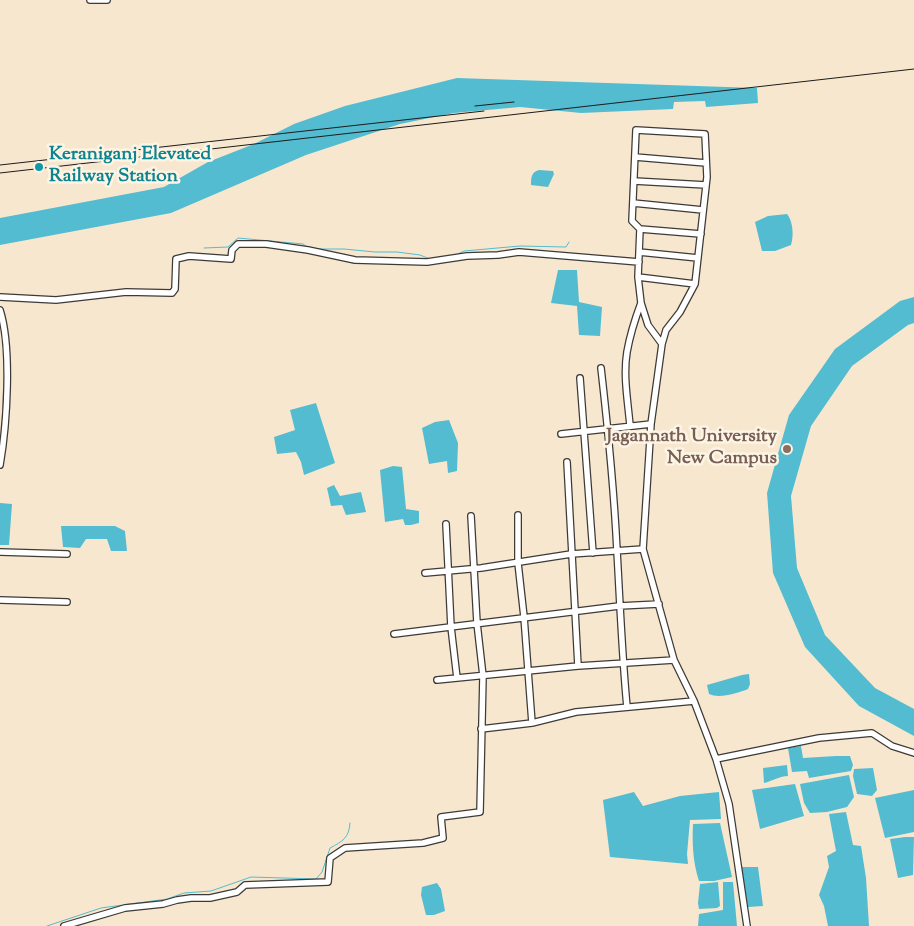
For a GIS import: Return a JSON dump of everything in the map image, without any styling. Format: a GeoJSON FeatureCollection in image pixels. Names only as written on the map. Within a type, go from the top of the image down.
{"type":"FeatureCollection","features":[{"type":"Feature","properties":{"kind":"street"},"geometry":{"type":"LineString","coordinates":[[90,0],[108,0]]}},
{"type":"Feature","properties":{"kind":"street"},"geometry":{"type":"LineString","coordinates":[[701,234],[640,229],[632,221],[636,130],[705,134],[706,185],[704,210],[695,284],[680,312],[666,330],[662,344],[651,424],[643,549],[674,660],[694,701],[716,759],[728,804],[747,926]]}},
{"type":"Feature","properties":{"kind":"street"},"geometry":{"type":"LineString","coordinates":[[635,157],[706,163]]}},
{"type":"Feature","properties":{"kind":"street"},"geometry":{"type":"LineString","coordinates":[[634,181],[706,185]]}},
{"type":"Feature","properties":{"kind":"street"},"geometry":{"type":"LineString","coordinates":[[633,203],[704,210]]}},
{"type":"Feature","properties":{"kind":"street"},"geometry":{"type":"LineString","coordinates":[[640,229],[638,277],[641,303],[648,325],[662,344]]}},
{"type":"Feature","properties":{"kind":"street"},"geometry":{"type":"LineString","coordinates":[[0,297],[56,300],[126,292],[172,293],[175,289],[176,259],[189,256],[231,259],[232,250],[238,244],[266,244],[308,250],[355,260],[427,262],[467,256],[518,252],[639,262]]}},
{"type":"Feature","properties":{"kind":"street"},"geometry":{"type":"LineString","coordinates":[[639,252],[698,258]]}},
{"type":"Feature","properties":{"kind":"street"},"geometry":{"type":"LineString","coordinates":[[638,277],[695,284]]}},
{"type":"Feature","properties":{"kind":"street"},"geometry":{"type":"LineString","coordinates":[[630,426],[625,370],[633,326],[641,303]]}},
{"type":"Feature","properties":{"kind":"street"},"geometry":{"type":"LineString","coordinates":[[0,310],[5,326],[7,377],[0,465]]}},
{"type":"Feature","properties":{"kind":"street"},"geometry":{"type":"LineString","coordinates":[[601,368],[608,429],[627,708]]}},
{"type":"Feature","properties":{"kind":"street"},"geometry":{"type":"LineString","coordinates":[[580,378],[593,553]]}},
{"type":"Feature","properties":{"kind":"street"},"geometry":{"type":"LineString","coordinates":[[561,434],[651,424]]}},
{"type":"Feature","properties":{"kind":"street"},"geometry":{"type":"LineString","coordinates":[[567,462],[578,666]]}},
{"type":"Feature","properties":{"kind":"street"},"geometry":{"type":"LineString","coordinates":[[518,515],[518,563],[532,722]]}},
{"type":"Feature","properties":{"kind":"street"},"geometry":{"type":"LineString","coordinates":[[64,926],[125,908],[164,904],[191,898],[210,898],[237,892],[245,886],[328,882],[330,858],[344,848],[422,844],[443,838],[441,817],[480,812],[483,676],[477,623],[471,516]]}},
{"type":"Feature","properties":{"kind":"street"},"geometry":{"type":"LineString","coordinates":[[446,524],[451,627],[457,678]]}},
{"type":"Feature","properties":{"kind":"street"},"geometry":{"type":"LineString","coordinates":[[425,573],[518,563],[571,554],[643,549]]}},
{"type":"Feature","properties":{"kind":"street"},"geometry":{"type":"LineString","coordinates":[[0,552],[67,554]]}},
{"type":"Feature","properties":{"kind":"street"},"geometry":{"type":"LineString","coordinates":[[0,600],[67,602]]}},
{"type":"Feature","properties":{"kind":"street"},"geometry":{"type":"LineString","coordinates":[[394,634],[619,606],[659,604]]}},
{"type":"Feature","properties":{"kind":"street"},"geometry":{"type":"LineString","coordinates":[[437,680],[578,666],[674,660]]}},
{"type":"Feature","properties":{"kind":"street"},"geometry":{"type":"LineString","coordinates":[[481,729],[532,722],[576,712],[694,701]]}},
{"type":"Feature","properties":{"kind":"street"},"geometry":{"type":"LineString","coordinates":[[716,759],[819,738],[872,733],[892,746],[914,753]]}},
{"type":"Feature","properties":{"kind":"water"},"geometry":{"type":"Polygon","coordinates":[[[457,78],[757,88],[758,103],[706,107],[705,101],[674,102],[673,109],[581,113],[520,107],[454,113],[400,124],[306,155],[171,213],[0,245],[0,218],[164,187],[208,162],[254,144],[294,124],[345,106],[457,78]]]}},
{"type":"Feature","properties":{"kind":"water"},"geometry":{"type":"Polygon","coordinates":[[[539,170],[553,171],[554,174],[548,187],[531,185],[533,174],[539,170]]]}},
{"type":"Feature","properties":{"kind":"water"},"geometry":{"type":"Polygon","coordinates":[[[787,214],[791,221],[791,245],[775,251],[762,251],[755,222],[768,216],[787,214]]]}},
{"type":"Feature","properties":{"kind":"water"},"geometry":{"type":"Polygon","coordinates":[[[558,270],[577,270],[579,302],[602,307],[600,336],[579,335],[577,306],[551,303],[558,270]]]}},
{"type":"Feature","properties":{"kind":"water"},"geometry":{"type":"Polygon","coordinates":[[[914,297],[914,323],[908,325],[852,366],[811,426],[791,496],[797,568],[825,635],[875,688],[914,709],[914,736],[859,706],[805,647],[773,573],[767,493],[789,415],[835,349],[900,301],[914,297]]]}},
{"type":"Feature","properties":{"kind":"water"},"geometry":{"type":"Polygon","coordinates":[[[316,403],[335,463],[304,475],[296,452],[277,454],[274,437],[295,430],[290,410],[316,403]]]}},
{"type":"Feature","properties":{"kind":"water"},"geometry":{"type":"Polygon","coordinates":[[[449,420],[458,443],[457,471],[448,473],[447,461],[429,464],[422,428],[435,422],[449,420]]]}},
{"type":"Feature","properties":{"kind":"water"},"geometry":{"type":"Polygon","coordinates":[[[393,466],[402,467],[406,509],[419,511],[419,523],[405,525],[403,519],[385,522],[380,470],[393,466]]]}},
{"type":"Feature","properties":{"kind":"water"},"geometry":{"type":"Polygon","coordinates":[[[334,485],[340,496],[361,492],[366,512],[346,515],[342,505],[331,506],[327,488],[334,485]]]}},
{"type":"Feature","properties":{"kind":"water"},"geometry":{"type":"Polygon","coordinates":[[[0,503],[12,504],[9,545],[0,545],[0,503]]]}},
{"type":"Feature","properties":{"kind":"water"},"geometry":{"type":"Polygon","coordinates":[[[61,526],[115,526],[125,531],[127,551],[111,551],[107,539],[86,539],[80,548],[63,547],[61,526]]]}},
{"type":"Feature","properties":{"kind":"water"},"geometry":{"type":"Polygon","coordinates":[[[749,674],[750,684],[748,689],[723,696],[709,694],[707,685],[749,674]]]}},
{"type":"Feature","properties":{"kind":"water"},"geometry":{"type":"Polygon","coordinates":[[[801,746],[803,758],[850,756],[853,765],[851,771],[809,778],[807,771],[792,772],[788,748],[801,746]]]}},
{"type":"Feature","properties":{"kind":"water"},"geometry":{"type":"Polygon","coordinates":[[[787,765],[788,776],[764,783],[763,768],[787,765]]]}},
{"type":"Feature","properties":{"kind":"water"},"geometry":{"type":"Polygon","coordinates":[[[873,768],[877,790],[872,796],[857,794],[853,776],[854,769],[873,768]]]}},
{"type":"Feature","properties":{"kind":"water"},"geometry":{"type":"Polygon","coordinates":[[[849,775],[854,797],[847,807],[827,812],[810,813],[804,803],[800,784],[849,775]]]}},
{"type":"Feature","properties":{"kind":"water"},"geometry":{"type":"Polygon","coordinates":[[[795,784],[804,816],[760,829],[752,790],[795,784]]]}},
{"type":"Feature","properties":{"kind":"water"},"geometry":{"type":"Polygon","coordinates":[[[914,790],[914,832],[885,838],[875,798],[914,790]]]}},
{"type":"Feature","properties":{"kind":"water"},"geometry":{"type":"Polygon","coordinates":[[[634,792],[643,806],[680,796],[719,792],[721,819],[690,820],[688,864],[610,857],[603,800],[634,792]]]}},
{"type":"Feature","properties":{"kind":"water"},"geometry":{"type":"Polygon","coordinates":[[[846,812],[853,845],[861,846],[866,878],[869,926],[828,926],[824,906],[819,895],[829,867],[827,856],[836,851],[829,814],[846,812]]]}},
{"type":"Feature","properties":{"kind":"water"},"geometry":{"type":"Polygon","coordinates":[[[720,823],[732,877],[714,881],[699,881],[693,853],[693,824],[720,823]]]}},
{"type":"Feature","properties":{"kind":"water"},"geometry":{"type":"Polygon","coordinates":[[[914,837],[913,875],[898,878],[890,839],[914,837]]]}},
{"type":"Feature","properties":{"kind":"water"},"geometry":{"type":"Polygon","coordinates":[[[741,867],[758,867],[763,906],[748,907],[741,867]]]}},
{"type":"Feature","properties":{"kind":"water"},"geometry":{"type":"Polygon","coordinates":[[[718,882],[720,906],[717,908],[699,909],[700,884],[718,882]]]}},
{"type":"Feature","properties":{"kind":"water"},"geometry":{"type":"Polygon","coordinates":[[[723,882],[733,882],[737,926],[698,926],[699,914],[723,910],[723,882]]]}},
{"type":"Feature","properties":{"kind":"water"},"geometry":{"type":"Polygon","coordinates":[[[437,883],[441,889],[445,911],[434,915],[426,915],[421,895],[422,887],[437,883]]]}},
{"type":"Feature","properties":{"kind":"waterway"},"geometry":{"type":"LineString","coordinates":[[204,248],[228,247],[238,238],[303,244],[307,247]]}},
{"type":"Feature","properties":{"kind":"waterway"},"geometry":{"type":"LineString","coordinates":[[456,255],[464,251],[520,246],[566,247],[569,242]]}},
{"type":"Feature","properties":{"kind":"waterway"},"geometry":{"type":"LineString","coordinates":[[315,249],[397,252],[420,255],[430,259]]}},
{"type":"Feature","properties":{"kind":"waterway"},"geometry":{"type":"LineString","coordinates":[[47,926],[101,908],[167,899],[184,893],[211,891],[251,877],[316,879],[322,872],[330,848],[347,836],[350,823]]}},
{"type":"Feature","properties":{"kind":"railway"},"geometry":{"type":"LineString","coordinates":[[0,173],[914,69]]}},
{"type":"Feature","properties":{"kind":"railway"},"geometry":{"type":"LineString","coordinates":[[475,106],[514,102]]}},
{"type":"Feature","properties":{"kind":"railway"},"geometry":{"type":"LineString","coordinates":[[0,165],[484,111]]}},
{"type":"Feature","properties":{"kind":"place","name":"Keraniganj Elevated Railway Station"},"geometry":{"type":"Point","coordinates":[39,167]}},
{"type":"Feature","properties":{"kind":"place","name":"Jagannath University New Campus"},"geometry":{"type":"Point","coordinates":[787,449]}}]}
